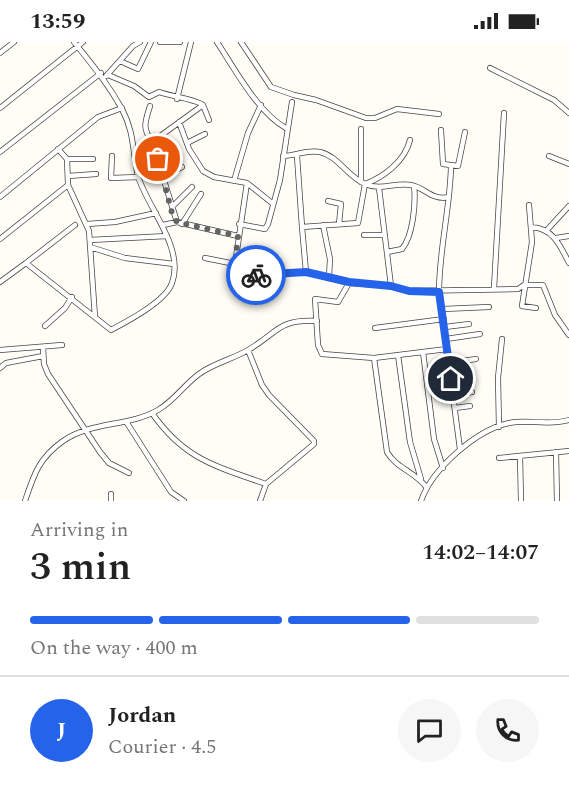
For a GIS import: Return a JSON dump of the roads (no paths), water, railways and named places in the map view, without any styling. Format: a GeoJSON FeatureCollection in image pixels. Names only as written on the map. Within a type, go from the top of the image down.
{"type":"FeatureCollection","features":[{"type":"Feature","properties":{"kind":"street"},"geometry":{"type":"LineString","coordinates":[[0,53],[14,42]]}},
{"type":"Feature","properties":{"kind":"street"},"geometry":{"type":"LineString","coordinates":[[0,108],[76,44],[83,42]]}},
{"type":"Feature","properties":{"kind":"street"},"geometry":{"type":"LineString","coordinates":[[0,152],[104,75],[140,42]]}},
{"type":"Feature","properties":{"kind":"street"},"geometry":{"type":"LineString","coordinates":[[120,61],[138,69],[151,42]]}},
{"type":"Feature","properties":{"kind":"street"},"geometry":{"type":"LineString","coordinates":[[160,42],[180,42]]}},
{"type":"Feature","properties":{"kind":"street"},"geometry":{"type":"LineString","coordinates":[[177,99],[191,42]]}},
{"type":"Feature","properties":{"kind":"street"},"geometry":{"type":"LineString","coordinates":[[217,42],[273,121],[286,128]]}},
{"type":"Feature","properties":{"kind":"street"},"geometry":{"type":"LineString","coordinates":[[241,42],[271,87],[366,118],[375,118],[397,109],[439,114]]}},
{"type":"Feature","properties":{"kind":"street"},"geometry":{"type":"LineString","coordinates":[[26,263],[111,330],[138,314],[171,286],[174,264],[167,236],[139,177],[134,139],[122,108],[104,75],[76,44]]}},
{"type":"Feature","properties":{"kind":"street"},"geometry":{"type":"LineString","coordinates":[[490,68],[554,100],[569,113]]}},
{"type":"Feature","properties":{"kind":"street"},"geometry":{"type":"LineString","coordinates":[[104,75],[149,97],[159,92],[177,99],[199,101],[209,120]]}},
{"type":"Feature","properties":{"kind":"street"},"geometry":{"type":"LineString","coordinates":[[239,224],[265,229],[283,156],[292,102]]}},
{"type":"Feature","properties":{"kind":"street"},"geometry":{"type":"LineString","coordinates":[[152,142],[203,105]]}},
{"type":"Feature","properties":{"kind":"street"},"geometry":{"type":"LineString","coordinates":[[234,181],[248,133],[261,105]]}},
{"type":"Feature","properties":{"kind":"street"},"geometry":{"type":"LineString","coordinates":[[150,106],[143,125],[152,142],[172,207],[180,223]]}},
{"type":"Feature","properties":{"kind":"street"},"geometry":{"type":"LineString","coordinates":[[0,196],[98,117],[122,108]]}},
{"type":"Feature","properties":{"kind":"street"},"geometry":{"type":"LineString","coordinates":[[494,288],[504,113]]}},
{"type":"Feature","properties":{"kind":"street"},"geometry":{"type":"LineString","coordinates":[[179,122],[187,143],[203,171],[214,177],[247,183],[272,203]]}},
{"type":"Feature","properties":{"kind":"street"},"geometry":{"type":"LineString","coordinates":[[302,227],[360,223],[363,183],[361,129]]}},
{"type":"Feature","properties":{"kind":"street"},"geometry":{"type":"LineString","coordinates":[[441,130],[443,164],[451,167],[458,166],[465,132]]}},
{"type":"Feature","properties":{"kind":"street"},"geometry":{"type":"LineString","coordinates":[[187,143],[205,134]]}},
{"type":"Feature","properties":{"kind":"street"},"geometry":{"type":"LineString","coordinates":[[363,183],[380,179],[407,152],[410,140]]}},
{"type":"Feature","properties":{"kind":"street"},"geometry":{"type":"LineString","coordinates":[[58,149],[67,159],[68,185],[87,224],[95,317]]}},
{"type":"Feature","properties":{"kind":"street"},"geometry":{"type":"LineString","coordinates":[[283,156],[297,156],[308,151],[321,152],[363,183],[380,188],[414,186],[441,200],[449,197]]}},
{"type":"Feature","properties":{"kind":"street"},"geometry":{"type":"LineString","coordinates":[[112,156],[111,178],[139,177]]}},
{"type":"Feature","properties":{"kind":"street"},"geometry":{"type":"LineString","coordinates":[[297,156],[306,272]]}},
{"type":"Feature","properties":{"kind":"street"},"geometry":{"type":"LineString","coordinates":[[549,156],[569,164]]}},
{"type":"Feature","properties":{"kind":"street"},"geometry":{"type":"LineString","coordinates":[[67,159],[93,159]]}},
{"type":"Feature","properties":{"kind":"street"},"geometry":{"type":"LineString","coordinates":[[164,176],[182,167]]}},
{"type":"Feature","properties":{"kind":"street"},"geometry":{"type":"LineString","coordinates":[[451,167],[439,292],[460,449]]}},
{"type":"Feature","properties":{"kind":"street"},"geometry":{"type":"LineString","coordinates":[[68,176],[96,174]]}},
{"type":"Feature","properties":{"kind":"street"},"geometry":{"type":"LineString","coordinates":[[235,264],[239,224],[247,183]]}},
{"type":"Feature","properties":{"kind":"street"},"geometry":{"type":"LineString","coordinates":[[0,239],[68,185]]}},
{"type":"Feature","properties":{"kind":"street"},"geometry":{"type":"LineString","coordinates":[[387,252],[402,249],[408,240],[415,196],[414,186]]}},
{"type":"Feature","properties":{"kind":"street"},"geometry":{"type":"LineString","coordinates":[[172,207],[192,187]]}},
{"type":"Feature","properties":{"kind":"street"},"geometry":{"type":"LineString","coordinates":[[380,188],[391,286]]}},
{"type":"Feature","properties":{"kind":"street"},"geometry":{"type":"LineString","coordinates":[[180,223],[201,194]]}},
{"type":"Feature","properties":{"kind":"street"},"geometry":{"type":"LineString","coordinates":[[327,201],[341,204],[339,224]]}},
{"type":"Feature","properties":{"kind":"street"},"geometry":{"type":"LineString","coordinates":[[530,205],[532,242],[522,307],[536,308]]}},
{"type":"Feature","properties":{"kind":"street"},"geometry":{"type":"LineString","coordinates":[[546,231],[569,206]]}},
{"type":"Feature","properties":{"kind":"street"},"geometry":{"type":"LineString","coordinates":[[87,224],[115,222],[156,213]]}},
{"type":"Feature","properties":{"kind":"street"},"geometry":{"type":"LineString","coordinates":[[163,225],[180,223],[238,236]]}},
{"type":"Feature","properties":{"kind":"street"},"geometry":{"type":"LineString","coordinates":[[0,282],[75,225]]}},
{"type":"Feature","properties":{"kind":"street"},"geometry":{"type":"LineString","coordinates":[[323,225],[330,259],[329,277]]}},
{"type":"Feature","properties":{"kind":"street"},"geometry":{"type":"LineString","coordinates":[[531,227],[546,231],[556,238],[569,263]]}},
{"type":"Feature","properties":{"kind":"street"},"geometry":{"type":"LineString","coordinates":[[364,235],[385,235]]}},
{"type":"Feature","properties":{"kind":"street"},"geometry":{"type":"LineString","coordinates":[[90,240],[167,236]]}},
{"type":"Feature","properties":{"kind":"street"},"geometry":{"type":"LineString","coordinates":[[556,238],[569,236]]}},
{"type":"Feature","properties":{"kind":"street"},"geometry":{"type":"LineString","coordinates":[[90,247],[125,258],[174,264]]}},
{"type":"Feature","properties":{"kind":"street"},"geometry":{"type":"LineString","coordinates":[[205,258],[235,264],[255,275],[306,272],[349,282],[391,286],[409,291],[518,289],[524,285],[543,285],[555,315],[569,335]]}},
{"type":"Feature","properties":{"kind":"street"},"geometry":{"type":"LineString","coordinates":[[349,282],[338,302],[315,299],[318,345],[322,354],[374,358],[447,349]]}},
{"type":"Feature","properties":{"kind":"street"},"geometry":{"type":"LineString","coordinates":[[45,326],[65,308],[72,297]]}},
{"type":"Feature","properties":{"kind":"street"},"geometry":{"type":"LineString","coordinates":[[442,309],[489,307]]}},
{"type":"Feature","properties":{"kind":"street"},"geometry":{"type":"LineString","coordinates":[[375,328],[444,319]]}},
{"type":"Feature","properties":{"kind":"street"},"geometry":{"type":"LineString","coordinates":[[25,501],[37,466],[47,454],[65,440],[107,423],[127,423],[152,413],[174,398],[199,374],[248,351],[286,323],[298,320],[317,321]]}},
{"type":"Feature","properties":{"kind":"street"},"geometry":{"type":"LineString","coordinates":[[445,327],[469,324]]}},
{"type":"Feature","properties":{"kind":"street"},"geometry":{"type":"LineString","coordinates":[[446,339],[480,334]]}},
{"type":"Feature","properties":{"kind":"street"},"geometry":{"type":"LineString","coordinates":[[499,427],[498,378],[502,339]]}},
{"type":"Feature","properties":{"kind":"street"},"geometry":{"type":"LineString","coordinates":[[0,350],[62,345]]}},
{"type":"Feature","properties":{"kind":"street"},"geometry":{"type":"LineString","coordinates":[[43,348],[48,374],[109,463],[129,472]]}},
{"type":"Feature","properties":{"kind":"street"},"geometry":{"type":"LineString","coordinates":[[248,351],[262,385],[269,395],[314,441],[314,444],[266,484],[260,501]]}},
{"type":"Feature","properties":{"kind":"street"},"geometry":{"type":"LineString","coordinates":[[423,352],[434,439],[443,468]]}},
{"type":"Feature","properties":{"kind":"street"},"geometry":{"type":"LineString","coordinates":[[399,355],[410,442],[422,480],[427,488]]}},
{"type":"Feature","properties":{"kind":"street"},"geometry":{"type":"LineString","coordinates":[[0,368],[6,363],[43,356]]}},
{"type":"Feature","properties":{"kind":"street"},"geometry":{"type":"LineString","coordinates":[[374,358],[387,452],[390,458],[422,480]]}},
{"type":"Feature","properties":{"kind":"street"},"geometry":{"type":"LineString","coordinates":[[449,363],[476,359]]}},
{"type":"Feature","properties":{"kind":"street"},"geometry":{"type":"LineString","coordinates":[[453,394],[472,392]]}},
{"type":"Feature","properties":{"kind":"street"},"geometry":{"type":"LineString","coordinates":[[455,408],[470,406]]}},
{"type":"Feature","properties":{"kind":"street"},"geometry":{"type":"LineString","coordinates":[[152,413],[166,434],[180,447],[225,470],[266,484]]}},
{"type":"Feature","properties":{"kind":"street"},"geometry":{"type":"LineString","coordinates":[[421,501],[427,488],[443,468],[460,449],[477,436],[511,423],[547,424],[569,420]]}},
{"type":"Feature","properties":{"kind":"street"},"geometry":{"type":"LineString","coordinates":[[127,423],[171,492],[184,501]]}},
{"type":"Feature","properties":{"kind":"street"},"geometry":{"type":"LineString","coordinates":[[499,458],[569,451]]}},
{"type":"Feature","properties":{"kind":"street"},"geometry":{"type":"LineString","coordinates":[[556,452],[557,501]]}},
{"type":"Feature","properties":{"kind":"street"},"geometry":{"type":"LineString","coordinates":[[520,456],[520,501]]}},
{"type":"Feature","properties":{"kind":"street"},"geometry":{"type":"LineString","coordinates":[[111,494],[111,501]]}}]}
